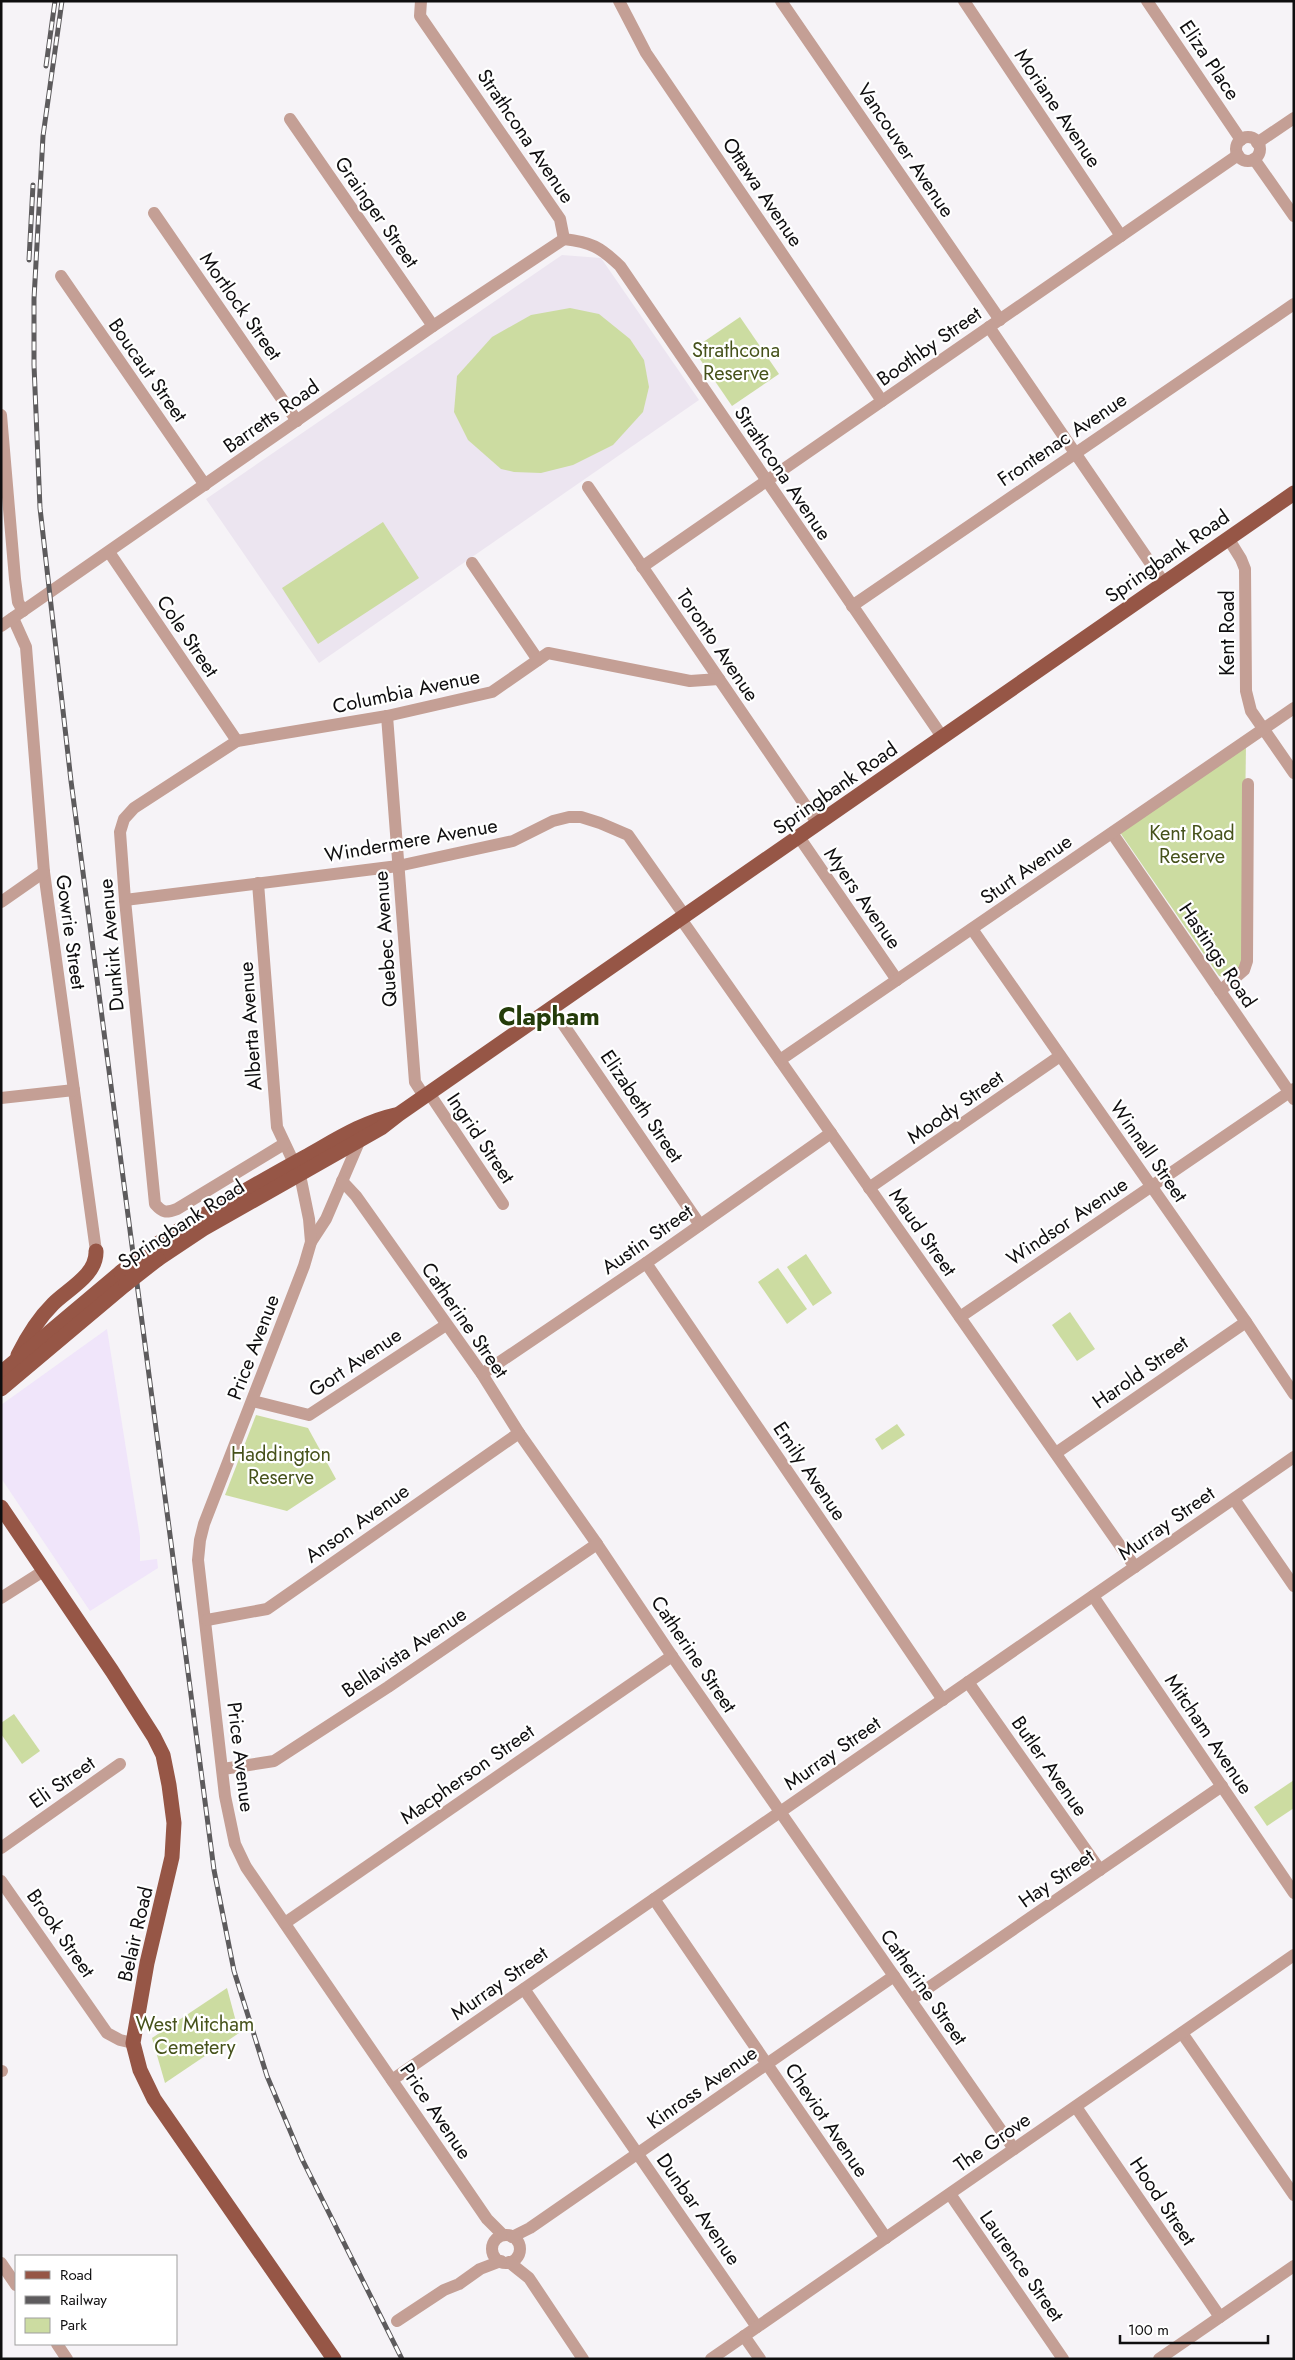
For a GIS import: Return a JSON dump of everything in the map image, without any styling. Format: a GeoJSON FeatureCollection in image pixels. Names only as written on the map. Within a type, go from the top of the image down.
{"type":"FeatureCollection","features":[{"type":"Feature","properties":{"kind":"main road","name":"Springbank Road"},"geometry":{"type":"LineString","coordinates":[[297,1169],[360,1142],[1294,493]]}},
{"type":"Feature","properties":{"kind":"main road","name":"Springbank Road"},"geometry":{"type":"LineString","coordinates":[[1,1388],[123,1278],[156,1252],[211,1224],[375,1119],[399,1114]]}},
{"type":"Feature","properties":{"kind":"main road"},"geometry":{"type":"LineString","coordinates":[[15,1361],[28,1335],[53,1304],[92,1267],[96,1251]]}},
{"type":"Feature","properties":{"kind":"main road","name":"Springbank Road"},"geometry":{"type":"LineString","coordinates":[[1,1373],[98,1290],[123,1278]]}},
{"type":"Feature","properties":{"kind":"main road"},"geometry":{"type":"LineString","coordinates":[[76,1284],[86,1289],[98,1290]]}},
{"type":"Feature","properties":{"kind":"main road","name":"Belair Road"},"geometry":{"type":"LineString","coordinates":[[1,1507],[45,1570],[154,1737],[163,1755],[174,1823],[172,1857],[147,1963],[133,2043],[140,2070],[154,2099],[334,2359]]}},
{"type":"Feature","properties":{"kind":"street","name":"Strathcona Avenue"},"geometry":{"type":"LineString","coordinates":[[421,1],[420,16],[560,218],[564,239],[581,241],[603,249],[620,266],[943,738]]}},
{"type":"Feature","properties":{"kind":"street","name":"Ottawa Avenue"},"geometry":{"type":"LineString","coordinates":[[619,1],[646,53],[882,401]]}},
{"type":"Feature","properties":{"kind":"street","name":"Vancouver Avenue"},"geometry":{"type":"LineString","coordinates":[[781,1],[994,324],[1076,453],[1164,583]]}},
{"type":"Feature","properties":{"kind":"street","name":"Moriane Avenue"},"geometry":{"type":"LineString","coordinates":[[964,1],[1122,236]]}},
{"type":"Feature","properties":{"kind":"street","name":"Eliza Place"},"geometry":{"type":"LineString","coordinates":[[1147,1],[1241,140]]}},
{"type":"Feature","properties":{"kind":"street"},"geometry":{"type":"LineString","coordinates":[[1257,143],[1294,118]]}},
{"type":"Feature","properties":{"kind":"street","name":"Grainger Street"},"geometry":{"type":"LineString","coordinates":[[290,119],[433,326]]}},
{"type":"Feature","properties":{"kind":"street"},"geometry":{"type":"LineString","coordinates":[[1252,138],[1257,143],[1259,150],[1254,159],[1247,161],[1238,156],[1236,149],[1241,140],[1252,138]]}},
{"type":"Feature","properties":{"kind":"street","name":"Boothby Street"},"geometry":{"type":"LineString","coordinates":[[642,567],[1238,156]]}},
{"type":"Feature","properties":{"kind":"street"},"geometry":{"type":"LineString","coordinates":[[1254,159],[1294,216]]}},
{"type":"Feature","properties":{"kind":"street","name":"Mortlock Street"},"geometry":{"type":"LineString","coordinates":[[154,213],[297,421]]}},
{"type":"Feature","properties":{"kind":"street","name":"Barretts Road"},"geometry":{"type":"LineString","coordinates":[[1,626],[433,326],[564,239]]}},
{"type":"Feature","properties":{"kind":"street","name":"Boucaut Street"},"geometry":{"type":"LineString","coordinates":[[61,276],[205,485]]}},
{"type":"Feature","properties":{"kind":"street","name":"Frontenac Avenue"},"geometry":{"type":"LineString","coordinates":[[852,606],[1294,304]]}},
{"type":"Feature","properties":{"kind":"street","name":"Gowrie Street"},"geometry":{"type":"LineString","coordinates":[[1,415],[18,615],[26,647],[44,872],[96,1251]]}},
{"type":"Feature","properties":{"kind":"street","name":"Toronto Avenue"},"geometry":{"type":"LineString","coordinates":[[588,487],[818,824]]}},
{"type":"Feature","properties":{"kind":"street","name":"Kent Road"},"geometry":{"type":"LineString","coordinates":[[1228,538],[1242,559],[1245,569],[1246,691],[1249,707],[1294,773]]}},
{"type":"Feature","properties":{"kind":"street","name":"Cole Street"},"geometry":{"type":"LineString","coordinates":[[109,552],[237,741]]}},
{"type":"Feature","properties":{"kind":"street"},"geometry":{"type":"LineString","coordinates":[[472,563],[538,660]]}},
{"type":"Feature","properties":{"kind":"street","name":"Columbia Avenue"},"geometry":{"type":"LineString","coordinates":[[237,741],[386,716],[492,692],[548,653],[690,681],[719,679]]}},
{"type":"Feature","properties":{"kind":"street","name":"Sturt Avenue"},"geometry":{"type":"LineString","coordinates":[[780,1060],[1294,708]]}},
{"type":"Feature","properties":{"kind":"street","name":"Quebec Avenue"},"geometry":{"type":"LineString","coordinates":[[386,716],[415,1082],[426,1095]]}},
{"type":"Feature","properties":{"kind":"street","name":"Dunkirk Avenue"},"geometry":{"type":"LineString","coordinates":[[155,1204],[120,832],[124,818],[134,808],[237,741]]}},
{"type":"Feature","properties":{"kind":"street"},"geometry":{"type":"LineString","coordinates":[[1220,991],[1244,970],[1247,961],[1248,784]]}},
{"type":"Feature","properties":{"kind":"street","name":"Windermere Avenue"},"geometry":{"type":"LineString","coordinates":[[125,900],[398,866],[513,841],[553,821],[569,817],[581,817],[617,828],[628,834],[683,917]]}},
{"type":"Feature","properties":{"kind":"street","name":"Hastings Road"},"geometry":{"type":"LineString","coordinates":[[1112,833],[1292,1093]]}},
{"type":"Feature","properties":{"kind":"street","name":"Myers Avenue"},"geometry":{"type":"LineString","coordinates":[[799,837],[897,980]]}},
{"type":"Feature","properties":{"kind":"street"},"geometry":{"type":"LineString","coordinates":[[1,902],[44,872]]}},
{"type":"Feature","properties":{"kind":"street","name":"Alberta Avenue"},"geometry":{"type":"LineString","coordinates":[[258,883],[277,1127],[297,1169]]}},
{"type":"Feature","properties":{"kind":"street","name":"Maud Street"},"geometry":{"type":"LineString","coordinates":[[683,917],[869,1188],[1135,1567]]}},
{"type":"Feature","properties":{"kind":"street","name":"Winnall Street"},"geometry":{"type":"LineString","coordinates":[[972,929],[1246,1322],[1294,1394]]}},
{"type":"Feature","properties":{"kind":"street","name":"Elizabeth Street"},"geometry":{"type":"LineString","coordinates":[[552,1008],[700,1225]]}},
{"type":"Feature","properties":{"kind":"street","name":"Moody Street"},"geometry":{"type":"LineString","coordinates":[[869,1188],[951,1134],[1060,1056]]}},
{"type":"Feature","properties":{"kind":"street"},"geometry":{"type":"LineString","coordinates":[[1,1098],[74,1090]]}},
{"type":"Feature","properties":{"kind":"street","name":"Windsor Avenue"},"geometry":{"type":"LineString","coordinates":[[960,1317],[1151,1186],[1292,1093]]}},
{"type":"Feature","properties":{"kind":"street","name":"Ingrid Street"},"geometry":{"type":"LineString","coordinates":[[426,1095],[503,1204]]}},
{"type":"Feature","properties":{"kind":"street","name":"Austin Street"},"geometry":{"type":"LineString","coordinates":[[482,1374],[646,1263],[831,1133]]}},
{"type":"Feature","properties":{"kind":"street","name":"Price Avenue"},"geometry":{"type":"LineString","coordinates":[[360,1142],[326,1219],[311,1242],[253,1401],[204,1524],[200,1540],[198,1560],[207,1620],[225,1796],[235,1844],[246,1868],[285,1922],[487,2219],[507,2243],[528,2278],[583,2359]]}},
{"type":"Feature","properties":{"kind":"street","name":"Springbank Road"},"geometry":{"type":"LineString","coordinates":[[155,1204],[163,1212],[168,1213],[177,1209],[284,1144]]}},
{"type":"Feature","properties":{"kind":"street","name":"Price Avenue"},"geometry":{"type":"LineString","coordinates":[[297,1169],[309,1219],[311,1242]]}},
{"type":"Feature","properties":{"kind":"street","name":"Catherine Street"},"geometry":{"type":"LineString","coordinates":[[342,1181],[356,1196],[482,1374],[519,1433],[597,1544],[672,1656],[1014,2149]]}},
{"type":"Feature","properties":{"kind":"street","name":"Emily Avenue"},"geometry":{"type":"LineString","coordinates":[[646,1263],[943,1700]]}},
{"type":"Feature","properties":{"kind":"street","name":"Harold Street"},"geometry":{"type":"LineString","coordinates":[[1056,1453],[1246,1322]]}},
{"type":"Feature","properties":{"kind":"street","name":"Gort Avenue"},"geometry":{"type":"LineString","coordinates":[[253,1401],[309,1415],[446,1325]]}},
{"type":"Feature","properties":{"kind":"street","name":"Anson Avenue"},"geometry":{"type":"LineString","coordinates":[[207,1620],[267,1609],[519,1433]]}},
{"type":"Feature","properties":{"kind":"street","name":"Murray Street"},"geometry":{"type":"LineString","coordinates":[[392,2080],[1294,1457]]}},
{"type":"Feature","properties":{"kind":"street"},"geometry":{"type":"LineString","coordinates":[[1234,1499],[1294,1586]]}},
{"type":"Feature","properties":{"kind":"street","name":"Bellavista Avenue"},"geometry":{"type":"LineString","coordinates":[[223,1769],[274,1760],[388,1687],[597,1544]]}},
{"type":"Feature","properties":{"kind":"street"},"geometry":{"type":"LineString","coordinates":[[1,1598],[45,1570]]}},
{"type":"Feature","properties":{"kind":"street","name":"Mitcham Avenue"},"geometry":{"type":"LineString","coordinates":[[1093,1596],[1294,1893]]}},
{"type":"Feature","properties":{"kind":"street","name":"Macpherson Street"},"geometry":{"type":"LineString","coordinates":[[285,1922],[672,1656]]}},
{"type":"Feature","properties":{"kind":"street","name":"Butler Avenue"},"geometry":{"type":"LineString","coordinates":[[968,1682],[1100,1870]]}},
{"type":"Feature","properties":{"kind":"street","name":"Eli Street"},"geometry":{"type":"LineString","coordinates":[[1,1848],[120,1764]]}},
{"type":"Feature","properties":{"kind":"street","name":"Hay Street"},"geometry":{"type":"LineString","coordinates":[[912,2000],[1222,1786]]}},
{"type":"Feature","properties":{"kind":"street","name":"Brook Street"},"geometry":{"type":"LineString","coordinates":[[1,1881],[107,2032],[120,2040],[133,2043]]}},
{"type":"Feature","properties":{"kind":"street","name":"Cheviot Avenue"},"geometry":{"type":"LineString","coordinates":[[654,1899],[886,2238]]}},
{"type":"Feature","properties":{"kind":"street","name":"The Grove"},"geometry":{"type":"LineString","coordinates":[[711,2359],[1294,1955]]}},
{"type":"Feature","properties":{"kind":"street","name":"Kinross Avenue"},"geometry":{"type":"LineString","coordinates":[[507,2243],[894,1976]]}},
{"type":"Feature","properties":{"kind":"street","name":"Dunbar Avenue"},"geometry":{"type":"LineString","coordinates":[[524,1989],[757,2327]]}},
{"type":"Feature","properties":{"kind":"street"},"geometry":{"type":"LineString","coordinates":[[1182,2033],[1294,2195]]}},
{"type":"Feature","properties":{"kind":"street","name":"Hood Street"},"geometry":{"type":"LineString","coordinates":[[1076,2107],[1220,2317]]}},
{"type":"Feature","properties":{"kind":"street","name":"Laurence Street"},"geometry":{"type":"LineString","coordinates":[[950,2194],[1064,2359]]}},
{"type":"Feature","properties":{"kind":"street"},"geometry":{"type":"LineString","coordinates":[[397,2321],[444,2290],[459,2284],[480,2269],[507,2243],[514,2259],[480,2269]]}},
{"type":"Feature","properties":{"kind":"street","name":"Price Avenue"},"geometry":{"type":"LineString","coordinates":[[507,2243],[495,2257],[528,2278]]}},
{"type":"Feature","properties":{"kind":"street"},"geometry":{"type":"LineString","coordinates":[[1,2264],[15,2284]]}},
{"type":"Feature","properties":{"kind":"street"},"geometry":{"type":"LineString","coordinates":[[1159,2359],[1294,2266]]}},
{"type":"Feature","properties":{"kind":"street"},"geometry":{"type":"LineString","coordinates":[[744,2336],[760,2359]]}},
{"type":"Feature","properties":{"kind":"street"},"geometry":{"type":"LineString","coordinates":[[58,2345],[67,2359]]}},
{"type":"Feature","properties":{"kind":"shaded area"},"geometry":{"type":"Polygon","coordinates":[[[562,255],[601,258],[699,400],[319,663],[206,499],[562,255]]]}},
{"type":"Feature","properties":{"kind":"shaded area"},"geometry":{"type":"Polygon","coordinates":[[[107,1329],[140,1537],[140,1561],[157,1559],[158,1568],[90,1611],[1,1478],[1,1405],[107,1329]]]}},
{"type":"Feature","properties":{"kind":"green space"},"geometry":{"type":"Polygon","coordinates":[[[570,308],[599,314],[630,339],[644,360],[649,387],[643,412],[613,445],[573,465],[541,473],[514,472],[501,469],[468,440],[454,412],[457,376],[492,337],[531,315],[570,308]]]}},
{"type":"Feature","properties":{"kind":"green space","name":"Strathcona Reserve"},"geometry":{"type":"Polygon","coordinates":[[[740,317],[779,374],[732,406],[693,349],[740,317]]]}},
{"type":"Feature","properties":{"kind":"green space"},"geometry":{"type":"Polygon","coordinates":[[[383,522],[419,578],[318,644],[282,588],[383,522]]]}},
{"type":"Feature","properties":{"kind":"green space","name":"Kent Road Reserve"},"geometry":{"type":"Polygon","coordinates":[[[1246,745],[1243,958],[1240,966],[1234,973],[1223,977],[1219,976],[1119,831],[1246,745]]]}},
{"type":"Feature","properties":{"kind":"green space"},"geometry":{"type":"Polygon","coordinates":[[[806,1254],[832,1293],[813,1306],[787,1267],[806,1254]]]}},
{"type":"Feature","properties":{"kind":"green space"},"geometry":{"type":"Polygon","coordinates":[[[778,1268],[807,1309],[787,1324],[758,1282],[778,1268]]]}},
{"type":"Feature","properties":{"kind":"green space"},"geometry":{"type":"Polygon","coordinates":[[[1070,1312],[1095,1349],[1077,1361],[1052,1325],[1070,1312]]]}},
{"type":"Feature","properties":{"kind":"green space","name":"Haddington Reserve"},"geometry":{"type":"Polygon","coordinates":[[[256,1415],[308,1428],[336,1479],[287,1511],[225,1495],[256,1415]]]}},
{"type":"Feature","properties":{"kind":"green space"},"geometry":{"type":"Polygon","coordinates":[[[897,1424],[905,1435],[882,1450],[875,1439],[897,1424]]]}},
{"type":"Feature","properties":{"kind":"green space"},"geometry":{"type":"Polygon","coordinates":[[[14,1714],[40,1751],[22,1764],[1,1734],[1,1723],[14,1714]]]}},
{"type":"Feature","properties":{"kind":"green space"},"geometry":{"type":"Polygon","coordinates":[[[1294,1780],[1294,1808],[1267,1826],[1254,1807],[1294,1780]]]}},
{"type":"Feature","properties":{"kind":"green space","name":"West Mitcham Cemetery"},"geometry":{"type":"Polygon","coordinates":[[[227,1988],[239,2033],[165,2083],[152,2038],[227,1988]]]}},
{"type":"Feature","properties":{"kind":"railway"},"geometry":{"type":"LineString","coordinates":[[46,66],[55,1]]}},
{"type":"Feature","properties":{"kind":"railway"},"geometry":{"type":"LineString","coordinates":[[62,1],[43,136],[34,299],[34,365],[40,508],[71,781],[214,1870],[234,1971],[267,2076],[302,2159],[402,2359]]}},
{"type":"Feature","properties":{"kind":"railway"},"geometry":{"type":"LineString","coordinates":[[29,260],[33,185]]}},
{"type":"Feature","properties":{"kind":"district","name":"Clapham"},"geometry":{"type":"Point","coordinates":[549,1016]}}]}
